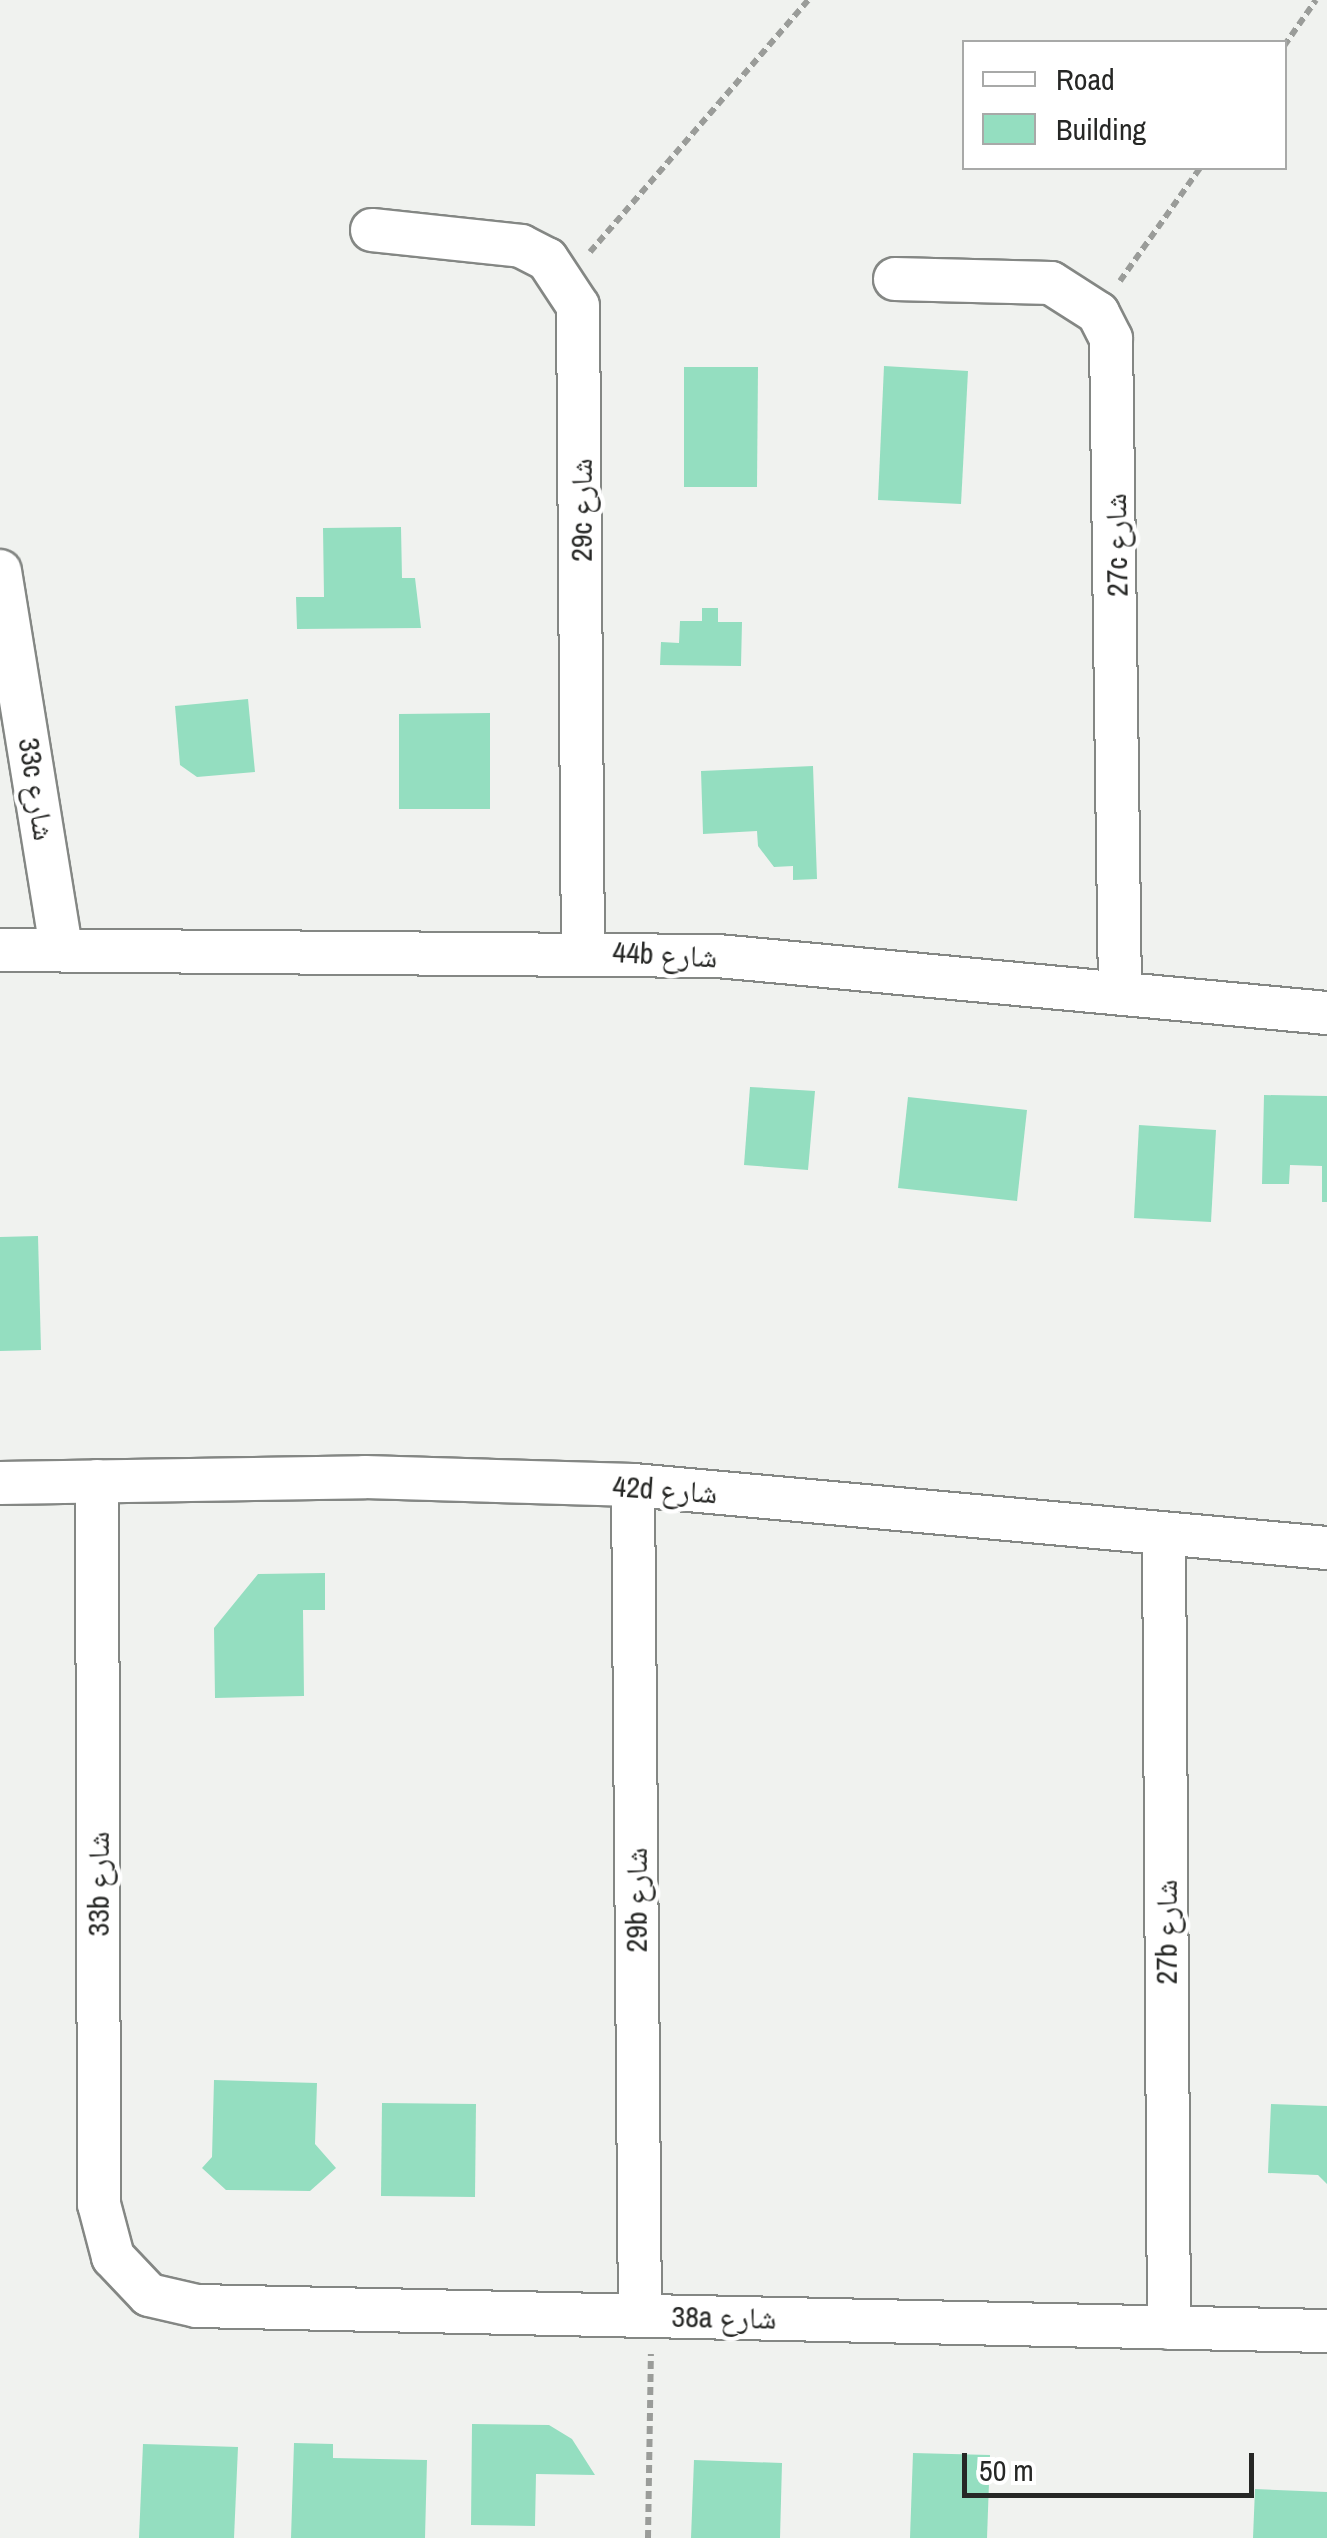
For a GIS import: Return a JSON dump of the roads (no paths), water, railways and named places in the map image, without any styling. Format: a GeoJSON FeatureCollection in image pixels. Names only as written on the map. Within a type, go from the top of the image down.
{"type":"FeatureCollection","features":[{"type":"Feature","properties":{"kind":"street","name":"29c شارع"},"geometry":{"type":"LineString","coordinates":[[372,230],[521,246],[547,259],[566,280],[581,334],[583,950]]}},
{"type":"Feature","properties":{"kind":"street","name":"27c شارع"},"geometry":{"type":"LineString","coordinates":[[895,279],[1051,283],[1098,313],[1115,367],[1120,993]]}},
{"type":"Feature","properties":{"kind":"street","name":"33c شارع"},"geometry":{"type":"LineString","coordinates":[[0,571],[61,949]]}},
{"type":"Feature","properties":{"kind":"street","name":"44b شارع"},"geometry":{"type":"LineString","coordinates":[[0,950],[583,950],[852,965],[1327,1012]]}},
{"type":"Feature","properties":{"kind":"street","name":"42d شارع"},"geometry":{"type":"LineString","coordinates":[[0,1482],[365,1478],[633,1486],[1327,1548]]}},
{"type":"Feature","properties":{"kind":"street","name":"33b شارع"},"geometry":{"type":"LineString","coordinates":[[97,1482],[99,2204],[113,2257],[128,2280]]}},
{"type":"Feature","properties":{"kind":"street","name":"29b شارع"},"geometry":{"type":"LineString","coordinates":[[633,1486],[646,2316]]}},
{"type":"Feature","properties":{"kind":"street","name":"27b شارع"},"geometry":{"type":"LineString","coordinates":[[1164,1536],[1169,2328]]}},
{"type":"Feature","properties":{"kind":"street","name":"38a شارع"},"geometry":{"type":"LineString","coordinates":[[128,2280],[172,2304],[197,2306],[1327,2331]]}}]}
